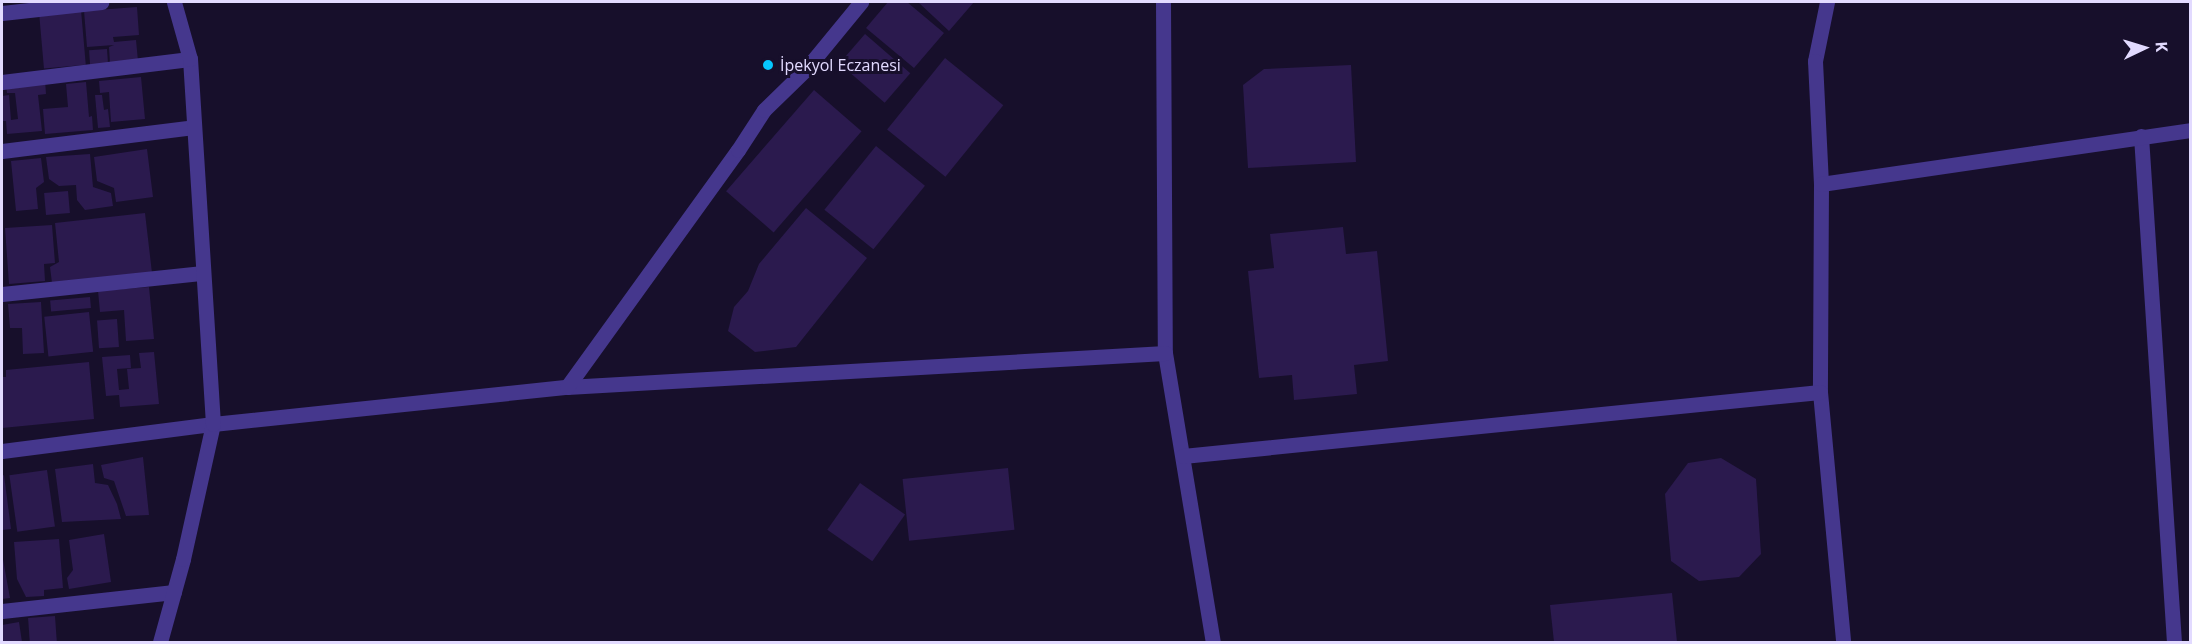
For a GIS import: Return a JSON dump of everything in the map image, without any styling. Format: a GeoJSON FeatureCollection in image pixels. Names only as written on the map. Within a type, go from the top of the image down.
{"type":"FeatureCollection","features":[{"type":"Feature","properties":{"kind":"street"},"geometry":{"type":"LineString","coordinates":[[2,13],[101,2]]}},
{"type":"Feature","properties":{"kind":"street"},"geometry":{"type":"LineString","coordinates":[[160,642],[213,424],[190,59],[174,2]]}},
{"type":"Feature","properties":{"kind":"street"},"geometry":{"type":"LineString","coordinates":[[567,387],[738,150],[764,110],[806,69],[861,2]]}},
{"type":"Feature","properties":{"kind":"street"},"geometry":{"type":"LineString","coordinates":[[1164,2],[1165,353],[1213,642]]}},
{"type":"Feature","properties":{"kind":"street"},"geometry":{"type":"LineString","coordinates":[[1827,2],[1815,61],[1821,184],[1820,392],[1843,642]]}},
{"type":"Feature","properties":{"kind":"street"},"geometry":{"type":"LineString","coordinates":[[2,82],[190,59]]}},
{"type":"Feature","properties":{"kind":"street"},"geometry":{"type":"LineString","coordinates":[[2,151],[194,127]]}},
{"type":"Feature","properties":{"kind":"street"},"geometry":{"type":"LineString","coordinates":[[1821,184],[2190,129]]}},
{"type":"Feature","properties":{"kind":"street"},"geometry":{"type":"LineString","coordinates":[[2140,136],[2174,642]]}},
{"type":"Feature","properties":{"kind":"street"},"geometry":{"type":"LineString","coordinates":[[2,294],[203,273]]}},
{"type":"Feature","properties":{"kind":"street"},"geometry":{"type":"LineString","coordinates":[[2,451],[213,424],[567,387],[1165,353]]}},
{"type":"Feature","properties":{"kind":"street"},"geometry":{"type":"LineString","coordinates":[[1183,456],[1820,392]]}},
{"type":"Feature","properties":{"kind":"street"},"geometry":{"type":"LineString","coordinates":[[2,610],[174,592]]}},
{"type":"Feature","properties":{"kind":"building"},"geometry":{"type":"Polygon","coordinates":[[[888,2],[907,2],[944,33],[914,68],[866,28],[888,2]]]}},
{"type":"Feature","properties":{"kind":"building"},"geometry":{"type":"Polygon","coordinates":[[[918,2],[974,2],[949,31],[918,2]]]}},
{"type":"Feature","properties":{"kind":"building"},"geometry":{"type":"Polygon","coordinates":[[[137,7],[139,35],[113,37],[114,42],[136,40],[138,61],[110,64],[109,47],[114,45],[87,47],[84,11],[137,7]]]}},
{"type":"Feature","properties":{"kind":"building"},"geometry":{"type":"Polygon","coordinates":[[[81,10],[86,65],[44,68],[39,14],[81,10]]]}},
{"type":"Feature","properties":{"kind":"building"},"geometry":{"type":"Polygon","coordinates":[[[865,34],[910,73],[885,103],[839,63],[865,34]]]}},
{"type":"Feature","properties":{"kind":"building"},"geometry":{"type":"Polygon","coordinates":[[[107,49],[108,64],[90,65],[89,50],[107,49]]]}},
{"type":"Feature","properties":{"kind":"building"},"geometry":{"type":"Polygon","coordinates":[[[945,58],[1003,105],[945,177],[887,129],[945,58]]]}},
{"type":"Feature","properties":{"kind":"building"},"geometry":{"type":"Polygon","coordinates":[[[1351,65],[1356,162],[1248,168],[1243,85],[1264,69],[1351,65]]]}},
{"type":"Feature","properties":{"kind":"building"},"geometry":{"type":"Polygon","coordinates":[[[141,77],[145,119],[111,122],[109,92],[100,93],[99,81],[141,77]]]}},
{"type":"Feature","properties":{"kind":"building"},"geometry":{"type":"Polygon","coordinates":[[[45,80],[46,94],[38,95],[42,131],[7,134],[6,121],[2,121],[2,96],[9,95],[11,120],[18,119],[15,93],[7,93],[6,84],[45,80]]]}},
{"type":"Feature","properties":{"kind":"building"},"geometry":{"type":"Polygon","coordinates":[[[86,82],[89,117],[92,116],[93,130],[45,134],[43,109],[68,107],[66,84],[86,82]]]}},
{"type":"Feature","properties":{"kind":"building"},"geometry":{"type":"Polygon","coordinates":[[[814,90],[862,131],[774,232],[726,191],[814,90]]]}},
{"type":"Feature","properties":{"kind":"building"},"geometry":{"type":"Polygon","coordinates":[[[95,95],[102,95],[104,110],[108,109],[110,127],[98,128],[95,95]]]}},
{"type":"Feature","properties":{"kind":"building"},"geometry":{"type":"Polygon","coordinates":[[[876,146],[925,186],[873,249],[824,210],[876,146]]]}},
{"type":"Feature","properties":{"kind":"building"},"geometry":{"type":"Polygon","coordinates":[[[147,149],[153,197],[116,202],[114,188],[97,181],[94,157],[147,149]]]}},
{"type":"Feature","properties":{"kind":"building"},"geometry":{"type":"Polygon","coordinates":[[[90,154],[93,187],[111,193],[113,206],[85,210],[77,200],[76,185],[59,186],[49,179],[46,157],[90,154]]]}},
{"type":"Feature","properties":{"kind":"building"},"geometry":{"type":"Polygon","coordinates":[[[41,158],[44,182],[36,188],[38,209],[16,211],[11,161],[41,158]]]}},
{"type":"Feature","properties":{"kind":"building"},"geometry":{"type":"Polygon","coordinates":[[[68,191],[70,213],[46,215],[44,193],[68,191]]]}},
{"type":"Feature","properties":{"kind":"building"},"geometry":{"type":"Polygon","coordinates":[[[806,208],[867,258],[796,347],[755,352],[728,331],[734,307],[748,291],[759,264],[806,208]]]}},
{"type":"Feature","properties":{"kind":"building"},"geometry":{"type":"Polygon","coordinates":[[[145,213],[152,273],[52,283],[50,267],[59,262],[55,223],[145,213]]]}},
{"type":"Feature","properties":{"kind":"building"},"geometry":{"type":"Polygon","coordinates":[[[52,225],[55,263],[44,264],[45,281],[9,284],[5,228],[52,225]]]}},
{"type":"Feature","properties":{"kind":"building"},"geometry":{"type":"Polygon","coordinates":[[[1343,227],[1346,254],[1377,251],[1388,361],[1354,365],[1357,394],[1294,400],[1292,375],[1259,378],[1248,271],[1274,268],[1270,234],[1343,227]]]}},
{"type":"Feature","properties":{"kind":"building"},"geometry":{"type":"Polygon","coordinates":[[[149,287],[154,339],[126,341],[124,310],[100,312],[98,291],[149,287]]]}},
{"type":"Feature","properties":{"kind":"building"},"geometry":{"type":"Polygon","coordinates":[[[90,297],[91,308],[51,311],[50,300],[90,297]]]}},
{"type":"Feature","properties":{"kind":"building"},"geometry":{"type":"Polygon","coordinates":[[[41,302],[44,353],[23,354],[22,328],[10,328],[8,304],[41,302]]]}},
{"type":"Feature","properties":{"kind":"building"},"geometry":{"type":"Polygon","coordinates":[[[89,312],[93,352],[48,356],[44,317],[89,312]]]}},
{"type":"Feature","properties":{"kind":"building"},"geometry":{"type":"Polygon","coordinates":[[[117,319],[119,347],[99,348],[97,320],[117,319]]]}},
{"type":"Feature","properties":{"kind":"building"},"geometry":{"type":"Polygon","coordinates":[[[154,352],[159,404],[120,407],[119,395],[106,396],[102,357],[130,355],[131,368],[117,369],[119,390],[129,389],[127,369],[141,368],[139,353],[154,352]]]}},
{"type":"Feature","properties":{"kind":"building"},"geometry":{"type":"Polygon","coordinates":[[[89,362],[94,419],[2,428],[2,377],[6,377],[6,370],[89,362]]]}},
{"type":"Feature","properties":{"kind":"building"},"geometry":{"type":"Polygon","coordinates":[[[143,457],[149,515],[126,516],[114,481],[104,478],[101,465],[143,457]]]}},
{"type":"Feature","properties":{"kind":"building"},"geometry":{"type":"Polygon","coordinates":[[[1721,458],[1756,479],[1761,554],[1739,577],[1699,581],[1671,561],[1665,494],[1688,463],[1721,458]]]}},
{"type":"Feature","properties":{"kind":"building"},"geometry":{"type":"Polygon","coordinates":[[[93,464],[95,483],[108,485],[121,519],[62,522],[55,469],[93,464]]]}},
{"type":"Feature","properties":{"kind":"building"},"geometry":{"type":"Polygon","coordinates":[[[1008,468],[1014,530],[909,541],[903,479],[1008,468]]]}},
{"type":"Feature","properties":{"kind":"building"},"geometry":{"type":"Polygon","coordinates":[[[47,470],[55,526],[17,532],[9,475],[47,470]]]}},
{"type":"Feature","properties":{"kind":"building"},"geometry":{"type":"Polygon","coordinates":[[[4,475],[11,529],[2,530],[2,476],[4,475]]]}},
{"type":"Feature","properties":{"kind":"building"},"geometry":{"type":"Polygon","coordinates":[[[860,483],[905,515],[872,561],[827,530],[860,483]]]}},
{"type":"Feature","properties":{"kind":"building"},"geometry":{"type":"Polygon","coordinates":[[[104,534],[111,582],[69,589],[67,578],[73,570],[69,540],[104,534]]]}},
{"type":"Feature","properties":{"kind":"building"},"geometry":{"type":"Polygon","coordinates":[[[59,539],[63,588],[44,590],[44,596],[26,597],[17,579],[14,542],[59,539]]]}},
{"type":"Feature","properties":{"kind":"building"},"geometry":{"type":"Polygon","coordinates":[[[2,554],[10,598],[2,599],[2,554]]]}},
{"type":"Feature","properties":{"kind":"building"},"geometry":{"type":"Polygon","coordinates":[[[1672,593],[1677,642],[1554,642],[1550,605],[1672,593]]]}},
{"type":"Feature","properties":{"kind":"building"},"geometry":{"type":"Polygon","coordinates":[[[55,616],[57,642],[30,642],[28,618],[55,616]]]}},
{"type":"Feature","properties":{"kind":"building"},"geometry":{"type":"Polygon","coordinates":[[[19,622],[22,642],[2,642],[2,625],[19,622]]]}},
{"type":"Feature","properties":{"kind":"place","name":"İpekyol Eczanesi"},"geometry":{"type":"Point","coordinates":[768,65]}}]}
